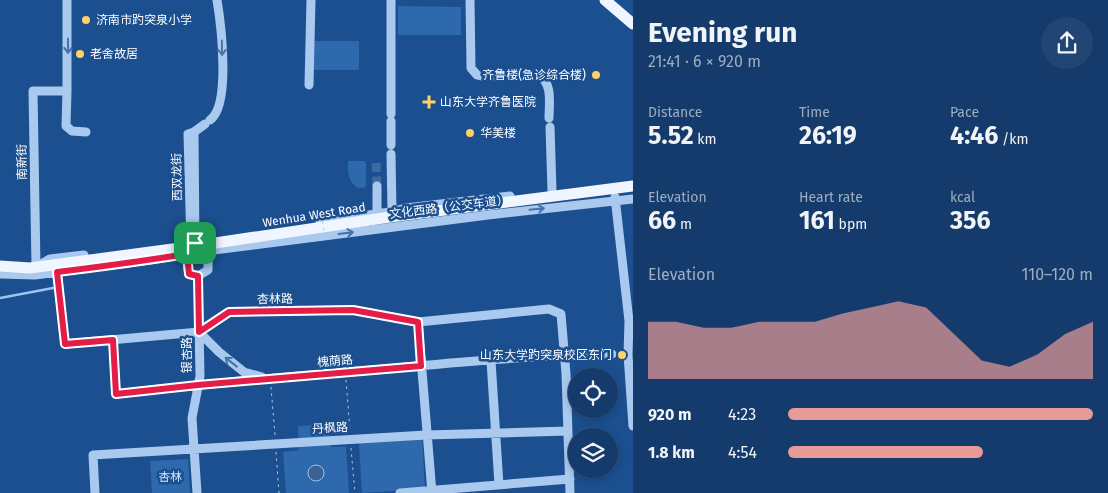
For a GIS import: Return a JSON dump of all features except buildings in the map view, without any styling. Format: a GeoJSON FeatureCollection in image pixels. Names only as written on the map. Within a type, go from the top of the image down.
{"type":"FeatureCollection","features":[{"type":"Feature","properties":{"kind":"main road"},"geometry":{"type":"LineString","coordinates":[[605,0],[633,24]]}},
{"type":"Feature","properties":{"kind":"main road"},"geometry":{"type":"LineString","coordinates":[[618,0],[633,14]]}},
{"type":"Feature","properties":{"kind":"main road","name":"Wenhua West Road"},"geometry":{"type":"LineString","coordinates":[[0,266],[36,267],[195,250],[399,216],[633,186]]}},
{"type":"Feature","properties":{"kind":"street"},"geometry":{"type":"LineString","coordinates":[[67,0],[68,91],[66,126],[72,131],[86,132]]}},
{"type":"Feature","properties":{"kind":"street","name":"西双龙街"},"geometry":{"type":"LineString","coordinates":[[195,250],[188,134],[194,132],[216,116],[222,98],[222,43],[217,0]]}},
{"type":"Feature","properties":{"kind":"street"},"geometry":{"type":"LineString","coordinates":[[309,85],[311,0]]}},
{"type":"Feature","properties":{"kind":"street"},"geometry":{"type":"LineString","coordinates":[[390,0],[392,212]]}},
{"type":"Feature","properties":{"kind":"street"},"geometry":{"type":"LineString","coordinates":[[470,0],[471,68],[478,75],[484,76],[539,76],[548,84],[552,191]]}},
{"type":"Feature","properties":{"kind":"street","name":"南新街"},"geometry":{"type":"LineString","coordinates":[[36,267],[33,91],[68,91]]}},
{"type":"Feature","properties":{"kind":"street"},"geometry":{"type":"LineString","coordinates":[[198,277],[189,274],[195,250],[406,208],[633,181]]}},
{"type":"Feature","properties":{"kind":"street"},"geometry":{"type":"LineString","coordinates":[[377,186],[377,214]]}},
{"type":"Feature","properties":{"kind":"street"},"geometry":{"type":"LineString","coordinates":[[614,189],[629,321],[628,355],[633,426]]}},
{"type":"Feature","properties":{"kind":"street","name":"文化西路（公交车道）"},"geometry":{"type":"LineString","coordinates":[[0,274],[35,275],[195,250],[488,215],[616,204],[633,199]]}},
{"type":"Feature","properties":{"kind":"street","name":"银杏路"},"geometry":{"type":"LineString","coordinates":[[195,250],[208,270],[198,277],[200,376],[192,418],[197,493]]}},
{"type":"Feature","properties":{"kind":"street","name":"杏林路"},"geometry":{"type":"LineString","coordinates":[[57,272],[65,344],[199,332],[229,312],[353,310],[418,322],[549,309],[561,314],[564,355]]}},
{"type":"Feature","properties":{"kind":"street"},"geometry":{"type":"LineString","coordinates":[[418,322],[432,492]]}},
{"type":"Feature","properties":{"kind":"street"},"geometry":{"type":"LineString","coordinates":[[199,332],[219,352],[244,372],[270,379]]}},
{"type":"Feature","properties":{"kind":"street","name":"槐荫路"},"geometry":{"type":"LineString","coordinates":[[113,340],[116,394],[198,385],[491,360],[612,354]]}},
{"type":"Feature","properties":{"kind":"street"},"geometry":{"type":"LineString","coordinates":[[564,355],[568,431]]}},
{"type":"Feature","properties":{"kind":"street"},"geometry":{"type":"LineString","coordinates":[[491,360],[499,485]]}},
{"type":"Feature","properties":{"kind":"street","name":"丹枫路"},"geometry":{"type":"LineString","coordinates":[[95,493],[93,455],[426,435],[568,431]]}},
{"type":"Feature","properties":{"kind":"street"},"geometry":{"type":"LineString","coordinates":[[400,493],[432,492],[570,479],[570,493]]}},
{"type":"Feature","properties":{"kind":"path"},"geometry":{"type":"LineString","coordinates":[[322,215],[325,241]]}},
{"type":"Feature","properties":{"kind":"green space"},"geometry":{"type":"Polygon","coordinates":[[[398,6],[461,7],[461,35],[398,35],[398,6]]]}},
{"type":"Feature","properties":{"kind":"green space"},"geometry":{"type":"Polygon","coordinates":[[[313,41],[359,41],[359,70],[313,70],[313,41]]]}},
{"type":"Feature","properties":{"kind":"green space"},"geometry":{"type":"Polygon","coordinates":[[[348,161],[365,161],[366,186],[364,188],[358,188],[352,182],[349,176],[348,161]]]}},
{"type":"Feature","properties":{"kind":"green space"},"geometry":{"type":"Polygon","coordinates":[[[329,424],[331,447],[346,447],[349,493],[286,493],[283,452],[299,450],[298,426],[329,424]]]}},
{"type":"Feature","properties":{"kind":"green space"},"geometry":{"type":"Polygon","coordinates":[[[422,438],[425,489],[362,493],[359,443],[422,438]]]}},
{"type":"Feature","properties":{"kind":"green space","name":"杏林"},"geometry":{"type":"Polygon","coordinates":[[[188,459],[190,493],[152,493],[150,461],[188,459]]]}},
{"type":"Feature","properties":{"kind":"shaded area"},"geometry":{"type":"Polygon","coordinates":[[[316,465],[322,467],[324,473],[322,479],[316,481],[310,479],[308,473],[310,467],[316,465]]]}},
{"type":"Feature","properties":{"kind":"waterway"},"geometry":{"type":"LineString","coordinates":[[0,298],[53,288]]}},
{"type":"Feature","properties":{"kind":"tunnel"},"geometry":{"type":"LineString","coordinates":[[376,163],[377,186]]}},
{"type":"Feature","properties":{"kind":"place","name":"济南市趵突泉小学"},"geometry":{"type":"Point","coordinates":[86,20]}},
{"type":"Feature","properties":{"kind":"place","name":"老舍故居"},"geometry":{"type":"Point","coordinates":[80,54]}},
{"type":"Feature","properties":{"kind":"place","name":"齐鲁楼(急诊综合楼)"},"geometry":{"type":"Point","coordinates":[596,75]}},
{"type":"Feature","properties":{"kind":"place","name":"山东大学齐鲁医院"},"geometry":{"type":"Point","coordinates":[429,102]}},
{"type":"Feature","properties":{"kind":"place","name":"华美楼"},"geometry":{"type":"Point","coordinates":[470,133]}},
{"type":"Feature","properties":{"kind":"place","name":"山东大学趵突泉校区东门"},"geometry":{"type":"Point","coordinates":[622,355]}},
{"type":"Feature","properties":{"kind":"route"},"geometry":{"type":"LineString","coordinates":[[195,243],[191,244],[187,254],[187,264],[189,274],[198,276],[199,332],[229,312],[353,310],[418,322],[421,366],[116,394],[113,340],[65,344],[57,272],[150,260],[187,254],[206,251],[195,246],[195,243]]}}]}
